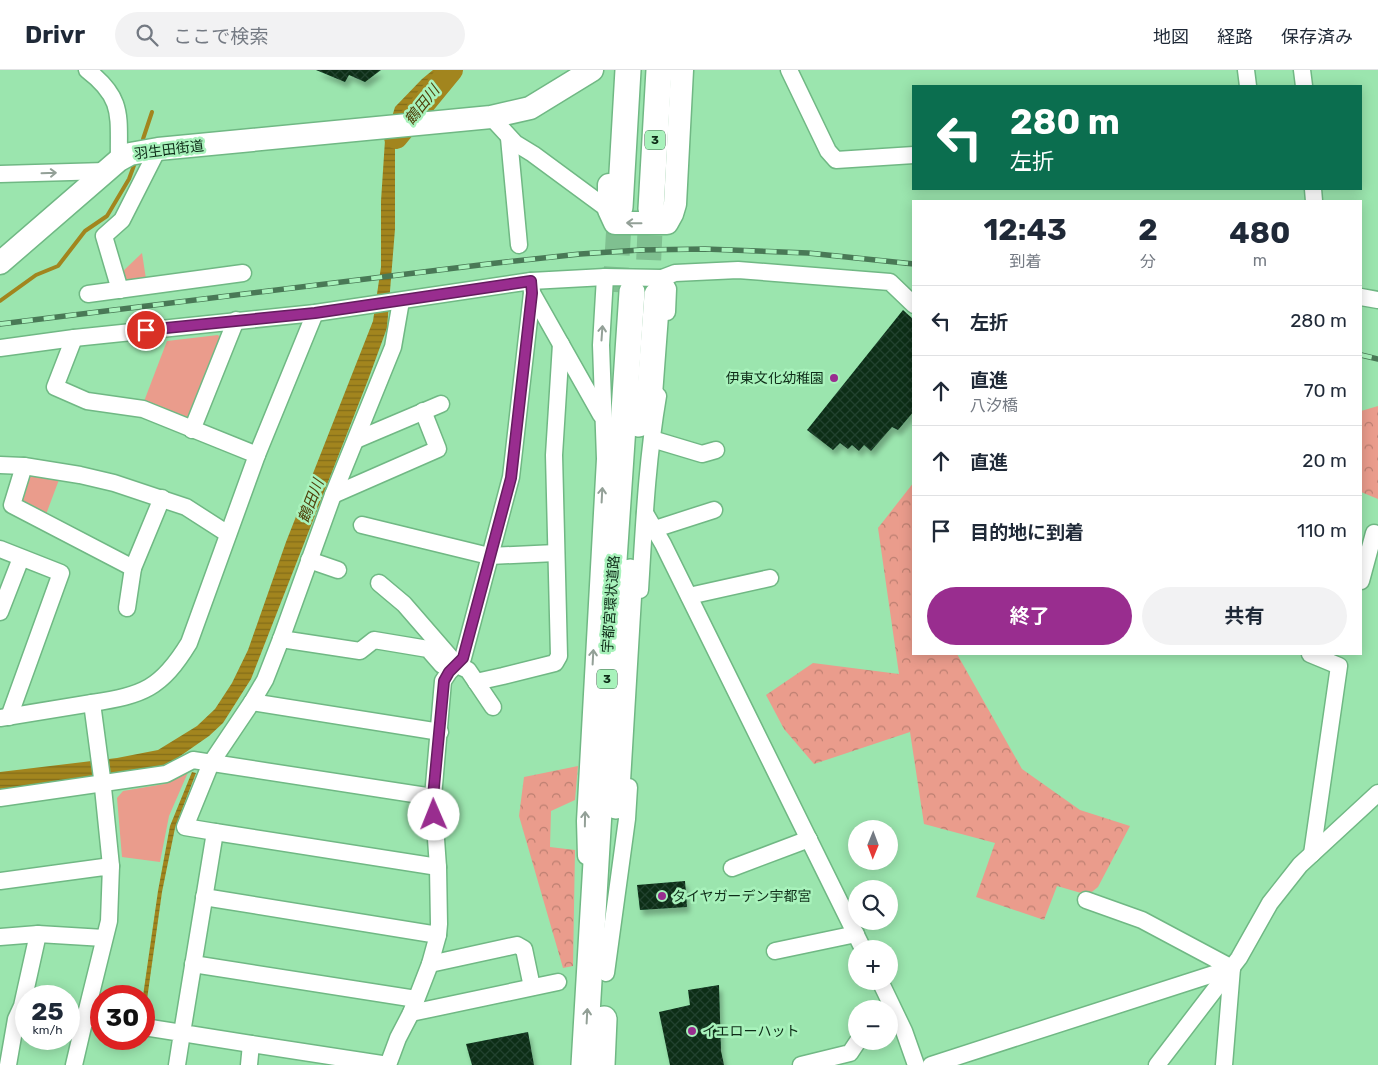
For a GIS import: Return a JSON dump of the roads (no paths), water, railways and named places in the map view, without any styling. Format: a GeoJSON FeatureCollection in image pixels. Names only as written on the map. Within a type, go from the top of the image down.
{"type":"FeatureCollection","features":[{"type":"Feature","properties":{"kind":"main road"},"geometry":{"type":"LineString","coordinates":[[491,117],[530,108],[592,70]]}},
{"type":"Feature","properties":{"kind":"main road"},"geometry":{"type":"LineString","coordinates":[[616,70],[636,209],[615,223],[667,223],[672,214],[675,204],[682,70]]}},
{"type":"Feature","properties":{"kind":"main road","name":"3"},"geometry":{"type":"LineString","coordinates":[[628,70],[636,209]]}},
{"type":"Feature","properties":{"kind":"main road","name":"3"},"geometry":{"type":"LineString","coordinates":[[636,209],[644,70]]}},
{"type":"Feature","properties":{"kind":"main road","name":"3"},"geometry":{"type":"LineString","coordinates":[[636,209],[659,70]]}},
{"type":"Feature","properties":{"kind":"main road","name":"3"},"geometry":{"type":"LineString","coordinates":[[636,209],[670,70]]}},
{"type":"Feature","properties":{"kind":"main road","name":"羽生田街道"},"geometry":{"type":"LineString","coordinates":[[0,263],[112,166],[130,154],[491,117]]}},
{"type":"Feature","properties":{"kind":"main road","name":"3"},"geometry":{"type":"LineString","coordinates":[[629,427],[614,384],[636,289]]}},
{"type":"Feature","properties":{"kind":"main road","name":"3"},"geometry":{"type":"LineString","coordinates":[[629,427],[650,388],[636,289]]}},
{"type":"Feature","properties":{"kind":"main road","name":"宇都宮環状道路"},"geometry":{"type":"LineString","coordinates":[[602,1065],[598,973],[612,584],[629,427]]}},
{"type":"Feature","properties":{"kind":"main road","name":"宇都宮環状道路"},"geometry":{"type":"LineString","coordinates":[[584,1065],[598,973]]}},
{"type":"Feature","properties":{"kind":"street"},"geometry":{"type":"LineString","coordinates":[[789,70],[828,151],[836,160],[912,155]]}},
{"type":"Feature","properties":{"kind":"street"},"geometry":{"type":"LineString","coordinates":[[1246,70],[1248,85]]}},
{"type":"Feature","properties":{"kind":"street"},"geometry":{"type":"LineString","coordinates":[[1302,70],[1304,85]]}},
{"type":"Feature","properties":{"kind":"street"},"geometry":{"type":"LineString","coordinates":[[0,174],[112,166],[118,116],[116,103],[96,73]]}},
{"type":"Feature","properties":{"kind":"street"},"geometry":{"type":"LineString","coordinates":[[491,117],[509,138],[636,209]]}},
{"type":"Feature","properties":{"kind":"street"},"geometry":{"type":"LineString","coordinates":[[509,138],[519,245]]}},
{"type":"Feature","properties":{"kind":"street"},"geometry":{"type":"LineString","coordinates":[[120,290],[104,236],[122,220],[158,150]]}},
{"type":"Feature","properties":{"kind":"street"},"geometry":{"type":"LineString","coordinates":[[0,348],[74,338],[315,313],[532,287],[636,289],[675,272],[738,270],[890,282],[912,303]]}},
{"type":"Feature","properties":{"kind":"street"},"geometry":{"type":"LineString","coordinates":[[88,294],[243,273]]}},
{"type":"Feature","properties":{"kind":"street"},"geometry":{"type":"LineString","coordinates":[[532,287],[561,344],[629,427],[645,513],[627,819],[598,973]]}},
{"type":"Feature","properties":{"kind":"street"},"geometry":{"type":"LineString","coordinates":[[155,1029],[388,1065],[430,964],[438,935],[438,867],[433,797],[444,681],[449,672],[463,658],[511,478],[532,287]]}},
{"type":"Feature","properties":{"kind":"street"},"geometry":{"type":"LineString","coordinates":[[1362,297],[1378,300]]}},
{"type":"Feature","properties":{"kind":"street"},"geometry":{"type":"LineString","coordinates":[[397,302],[393,347],[333,495],[265,680],[211,763],[186,827],[438,867]]}},
{"type":"Feature","properties":{"kind":"street"},"geometry":{"type":"LineString","coordinates":[[4,718],[140,693],[160,680],[177,662],[189,643],[256,455],[315,313]]}},
{"type":"Feature","properties":{"kind":"street"},"geometry":{"type":"LineString","coordinates":[[192,430],[236,320]]}},
{"type":"Feature","properties":{"kind":"street"},"geometry":{"type":"LineString","coordinates":[[74,338],[54,387],[87,401],[143,409],[256,455]]}},
{"type":"Feature","properties":{"kind":"street"},"geometry":{"type":"LineString","coordinates":[[476,682],[555,662],[559,656],[554,455],[561,344]]}},
{"type":"Feature","properties":{"kind":"street"},"geometry":{"type":"LineString","coordinates":[[356,440],[441,404]]}},
{"type":"Feature","properties":{"kind":"street"},"geometry":{"type":"LineString","coordinates":[[333,495],[438,449],[423,411]]}},
{"type":"Feature","properties":{"kind":"street"},"geometry":{"type":"LineString","coordinates":[[629,427],[702,454],[716,450]]}},
{"type":"Feature","properties":{"kind":"street"},"geometry":{"type":"LineString","coordinates":[[0,465],[24,466],[80,475],[114,483],[186,507],[228,534]]}},
{"type":"Feature","properties":{"kind":"street"},"geometry":{"type":"LineString","coordinates":[[24,466],[12,505],[133,568]]}},
{"type":"Feature","properties":{"kind":"street"},"geometry":{"type":"LineString","coordinates":[[127,608],[133,568],[162,498]]}},
{"type":"Feature","properties":{"kind":"street"},"geometry":{"type":"LineString","coordinates":[[655,530],[714,510]]}},
{"type":"Feature","properties":{"kind":"street"},"geometry":{"type":"LineString","coordinates":[[645,513],[689,596],[859,940]]}},
{"type":"Feature","properties":{"kind":"street"},"geometry":{"type":"LineString","coordinates":[[362,526],[490,556],[556,553]]}},
{"type":"Feature","properties":{"kind":"street"},"geometry":{"type":"LineString","coordinates":[[1362,575],[1371,531]]}},
{"type":"Feature","properties":{"kind":"street"},"geometry":{"type":"LineString","coordinates":[[0,549],[61,573],[4,718]]}},
{"type":"Feature","properties":{"kind":"street"},"geometry":{"type":"LineString","coordinates":[[0,612],[21,558]]}},
{"type":"Feature","properties":{"kind":"street"},"geometry":{"type":"LineString","coordinates":[[309,560],[338,570]]}},
{"type":"Feature","properties":{"kind":"street"},"geometry":{"type":"LineString","coordinates":[[689,596],[770,578]]}},
{"type":"Feature","properties":{"kind":"street"},"geometry":{"type":"LineString","coordinates":[[379,583],[404,604],[457,665]]}},
{"type":"Feature","properties":{"kind":"street"},"geometry":{"type":"LineString","coordinates":[[281,639],[360,651],[374,640],[428,649],[442,665],[457,665],[468,670],[493,707]]}},
{"type":"Feature","properties":{"kind":"street"},"geometry":{"type":"LineString","coordinates":[[1312,854],[1341,660],[1315,655]]}},
{"type":"Feature","properties":{"kind":"street"},"geometry":{"type":"LineString","coordinates":[[74,1065],[109,921],[111,866],[103,781],[92,702]]}},
{"type":"Feature","properties":{"kind":"street"},"geometry":{"type":"LineString","coordinates":[[252,702],[440,732]]}},
{"type":"Feature","properties":{"kind":"street"},"geometry":{"type":"LineString","coordinates":[[0,798],[103,781],[166,774],[194,760],[433,797]]}},
{"type":"Feature","properties":{"kind":"street"},"geometry":{"type":"LineString","coordinates":[[1157,1065],[1232,968],[1270,903],[1300,865],[1378,793]]}},
{"type":"Feature","properties":{"kind":"street"},"geometry":{"type":"LineString","coordinates":[[177,1065],[215,832]]}},
{"type":"Feature","properties":{"kind":"street"},"geometry":{"type":"LineString","coordinates":[[732,868],[809,839]]}},
{"type":"Feature","properties":{"kind":"street"},"geometry":{"type":"LineString","coordinates":[[0,881],[111,866]]}},
{"type":"Feature","properties":{"kind":"street"},"geometry":{"type":"LineString","coordinates":[[204,897],[438,935]]}},
{"type":"Feature","properties":{"kind":"street"},"geometry":{"type":"LineString","coordinates":[[1086,900],[1142,920],[1232,968]]}},
{"type":"Feature","properties":{"kind":"street"},"geometry":{"type":"LineString","coordinates":[[0,937],[38,934],[104,938]]}},
{"type":"Feature","properties":{"kind":"street"},"geometry":{"type":"LineString","coordinates":[[8,1065],[8,1019],[22,1006],[38,934]]}},
{"type":"Feature","properties":{"kind":"street"},"geometry":{"type":"LineString","coordinates":[[776,952],[848,943]]}},
{"type":"Feature","properties":{"kind":"street"},"geometry":{"type":"LineString","coordinates":[[430,964],[517,945],[524,949],[532,987]]}},
{"type":"Feature","properties":{"kind":"street"},"geometry":{"type":"LineString","coordinates":[[193,964],[413,1006],[558,982]]}},
{"type":"Feature","properties":{"kind":"street"},"geometry":{"type":"LineString","coordinates":[[931,1065],[1232,968]]}},
{"type":"Feature","properties":{"kind":"street"},"geometry":{"type":"LineString","coordinates":[[1224,1065],[1232,968]]}},
{"type":"Feature","properties":{"kind":"street"},"geometry":{"type":"LineString","coordinates":[[85,1018],[90,1019]]}},
{"type":"Feature","properties":{"kind":"street"},"geometry":{"type":"LineString","coordinates":[[898,1033],[916,1065]]}},
{"type":"Feature","properties":{"kind":"street"},"geometry":{"type":"LineString","coordinates":[[249,1065],[251,1044]]}},
{"type":"Feature","properties":{"kind":"street"},"geometry":{"type":"LineString","coordinates":[[802,1065],[851,1050]]}},
{"type":"Feature","properties":{"kind":"water"},"geometry":{"type":"Polygon","coordinates":[[[433,70],[457,70],[425,94],[395,145],[395,229],[387,328],[251,679],[223,723],[209,736],[176,759],[158,768],[0,789],[0,772],[117,758],[158,750],[197,726],[215,709],[232,683],[248,650],[286,542],[373,321],[381,267],[381,201],[385,140],[395,107],[433,70]]]}},
{"type":"Feature","properties":{"kind":"water"},"geometry":{"type":"Polygon","coordinates":[[[192,772],[196,773],[175,828],[162,892],[149,985],[145,985],[158,891],[170,826],[192,772]]]}},
{"type":"Feature","properties":{"kind":"waterway","name":"鶴田川"},"geometry":{"type":"LineString","coordinates":[[396,137],[451,70]]}},
{"type":"Feature","properties":{"kind":"waterway"},"geometry":{"type":"LineString","coordinates":[[143,139],[152,112]]}},
{"type":"Feature","properties":{"kind":"waterway"},"geometry":{"type":"LineString","coordinates":[[0,301],[36,275],[58,266],[85,231],[107,216],[129,179],[136,160]]}},
{"type":"Feature","properties":{"kind":"tunnel"},"geometry":{"type":"LineString","coordinates":[[615,292],[620,207]]}},
{"type":"Feature","properties":{"kind":"tunnel"},"geometry":{"type":"LineString","coordinates":[[647,297],[651,209]]}},
{"type":"Feature","properties":{"kind":"railway"},"geometry":{"type":"LineString","coordinates":[[0,324],[488,264],[580,254],[640,250],[705,249],[808,253],[912,264]]}},
{"type":"Feature","properties":{"kind":"railway"},"geometry":{"type":"LineString","coordinates":[[1362,355],[1378,359]]}},
{"type":"Feature","properties":{"kind":"place","name":"伊東文化幼稚園"},"geometry":{"type":"Point","coordinates":[834,378]}},
{"type":"Feature","properties":{"kind":"place","name":"タイヤガーデン宇都宮"},"geometry":{"type":"Point","coordinates":[662,896]}},
{"type":"Feature","properties":{"kind":"place","name":"イエローハット"},"geometry":{"type":"Point","coordinates":[692,1031]}}]}
